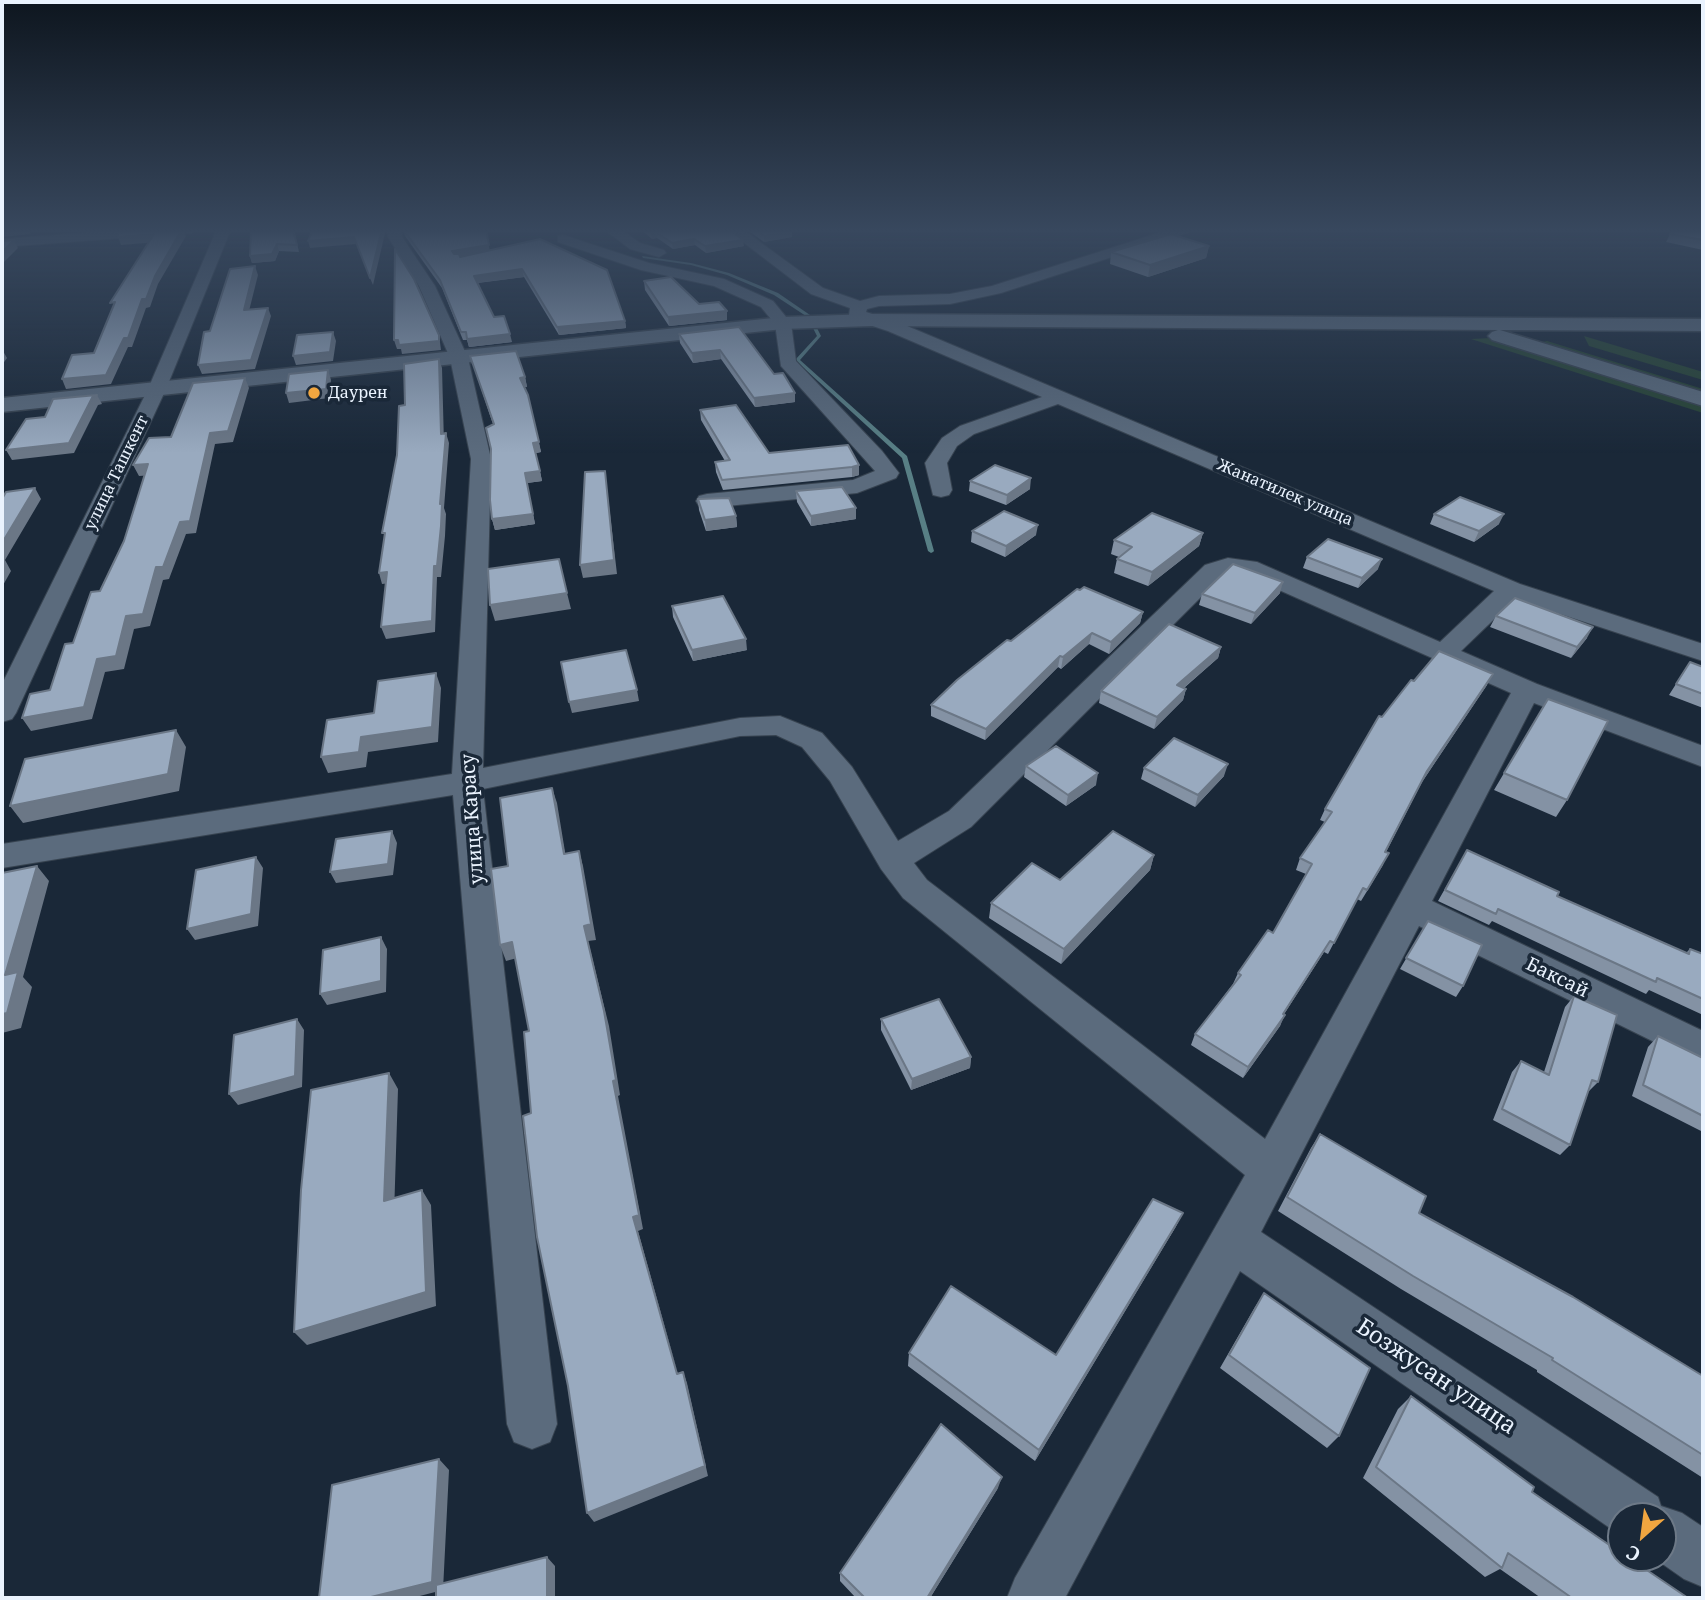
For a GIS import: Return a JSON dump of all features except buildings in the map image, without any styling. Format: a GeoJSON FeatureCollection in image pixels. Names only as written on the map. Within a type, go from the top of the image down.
{"type":"FeatureCollection","features":[{"type":"Feature","properties":{"kind":"street","name":"улица Ташкент"},"geometry":{"type":"LineString","coordinates":[[2,713],[157,389],[193,304]]}},
{"type":"Feature","properties":{"kind":"street","name":"улица Карасу"},"geometry":{"type":"LineString","coordinates":[[435,304],[459,358],[481,459],[467,782],[532,1424]]}},
{"type":"Feature","properties":{"kind":"street"},"geometry":{"type":"LineString","coordinates":[[708,501],[857,486],[888,473],[875,455],[787,362],[783,323],[766,304]]}},
{"type":"Feature","properties":{"kind":"street","name":"Жанатилек улица"},"geometry":{"type":"LineString","coordinates":[[845,304],[1511,589],[1703,653]]}},
{"type":"Feature","properties":{"kind":"street"},"geometry":{"type":"LineString","coordinates":[[865,313],[876,304]]}},
{"type":"Feature","properties":{"kind":"street"},"geometry":{"type":"LineString","coordinates":[[2,405],[865,313],[1703,326]]}},
{"type":"Feature","properties":{"kind":"street"},"geometry":{"type":"LineString","coordinates":[[1460,324],[1703,399]]}},
{"type":"Feature","properties":{"kind":"street"},"geometry":{"type":"LineString","coordinates":[[1500,324],[1703,385]]}},
{"type":"Feature","properties":{"kind":"street"},"geometry":{"type":"LineString","coordinates":[[941,490],[936,463],[949,442],[967,429],[1059,397]]}},
{"type":"Feature","properties":{"kind":"street"},"geometry":{"type":"LineString","coordinates":[[893,860],[960,819],[1214,569],[1228,565],[1248,567],[1527,690],[1703,757]]}},
{"type":"Feature","properties":{"kind":"street"},"geometry":{"type":"LineString","coordinates":[[1445,652],[1511,589]]}},
{"type":"Feature","properties":{"kind":"street"},"geometry":{"type":"LineString","coordinates":[[1035,1598],[1271,1170],[1527,690]]}},
{"type":"Feature","properties":{"kind":"street"},"geometry":{"type":"LineString","coordinates":[[2,856],[467,782],[740,727],[780,725],[812,740],[841,774],[893,860],[915,889],[1271,1170]]}},
{"type":"Feature","properties":{"kind":"street","name":"Баксай"},"geometry":{"type":"LineString","coordinates":[[1410,906],[1703,1049]]}},
{"type":"Feature","properties":{"kind":"street","name":"Бозжусан улица"},"geometry":{"type":"LineString","coordinates":[[1232,1239],[1618,1502]]}},
{"type":"Feature","properties":{"kind":"street"},"geometry":{"type":"LineString","coordinates":[[1677,1542],[1703,1560]]}},
{"type":"Feature","properties":{"kind":"green space"},"geometry":{"type":"Polygon","coordinates":[[[1584,336],[1703,372],[1703,380],[1589,346],[1584,336]]]}},
{"type":"Feature","properties":{"kind":"green space"},"geometry":{"type":"Polygon","coordinates":[[[1491,338],[1703,405],[1703,413],[1471,339],[1491,338]]]}},
{"type":"Feature","properties":{"kind":"green space"},"geometry":{"type":"Polygon","coordinates":[[[1547,341],[1703,389],[1703,394],[1537,343],[1547,341]]]}},
{"type":"Feature","properties":{"kind":"waterway"},"geometry":{"type":"LineString","coordinates":[[791,304],[808,315]]}},
{"type":"Feature","properties":{"kind":"waterway"},"geometry":{"type":"LineString","coordinates":[[814,327],[819,336],[797,360],[905,457],[931,551]]}},
{"type":"Feature","properties":{"kind":"place","name":"Даурен"},"geometry":{"type":"Point","coordinates":[314,393]}}]}
